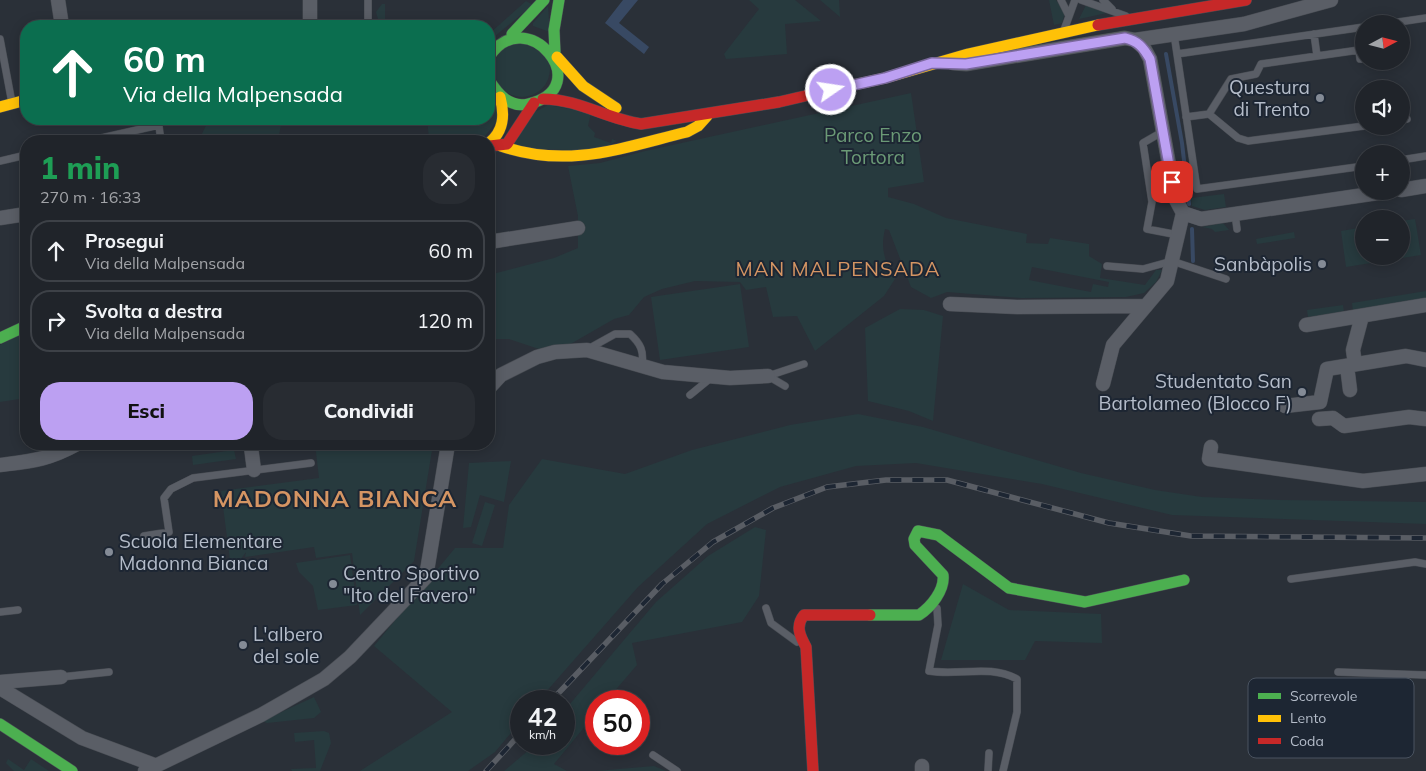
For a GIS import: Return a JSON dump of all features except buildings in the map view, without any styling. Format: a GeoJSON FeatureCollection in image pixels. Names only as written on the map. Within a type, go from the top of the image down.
{"type":"FeatureCollection","features":[{"type":"Feature","properties":{"kind":"main road"},"geometry":{"type":"LineString","coordinates":[[495,45],[512,34],[544,0]]}},
{"type":"Feature","properties":{"kind":"main road"},"geometry":{"type":"LineString","coordinates":[[501,146],[511,138],[539,101],[552,90],[557,80],[559,69],[554,30],[560,0]]}},
{"type":"Feature","properties":{"kind":"main road"},"geometry":{"type":"LineString","coordinates":[[495,89],[516,104],[561,99],[626,122],[642,124],[707,115],[878,80],[932,63],[1131,18],[1246,0]]}},
{"type":"Feature","properties":{"kind":"main road"},"geometry":{"type":"LineString","coordinates":[[512,34],[522,32],[536,35],[549,44],[576,82],[600,101],[626,113],[665,121]]}},
{"type":"Feature","properties":{"kind":"main road"},"geometry":{"type":"LineString","coordinates":[[495,91],[504,107],[504,119],[500,131],[495,137]]}},
{"type":"Feature","properties":{"kind":"main road"},"geometry":{"type":"LineString","coordinates":[[0,107],[20,102]]}},
{"type":"Feature","properties":{"kind":"main road"},"geometry":{"type":"LineString","coordinates":[[495,146],[546,157],[577,158],[687,132],[698,126],[707,115]]}},
{"type":"Feature","properties":{"kind":"main road"},"geometry":{"type":"LineString","coordinates":[[0,338],[20,329]]}},
{"type":"Feature","properties":{"kind":"main road"},"geometry":{"type":"LineString","coordinates":[[813,771],[806,647],[798,630],[800,619],[804,615],[919,616],[928,611],[945,582],[944,574],[938,566],[924,557],[917,549],[914,542],[918,531],[925,530],[938,535],[1009,588],[1066,599],[1085,602],[1098,600],[1184,580]]}},
{"type":"Feature","properties":{"kind":"main road"},"geometry":{"type":"LineString","coordinates":[[1,726],[72,771]]}},
{"type":"Feature","properties":{"kind":"street"},"geometry":{"type":"LineString","coordinates":[[58,0],[61,20]]}},
{"type":"Feature","properties":{"kind":"street"},"geometry":{"type":"LineString","coordinates":[[310,0],[310,20]]}},
{"type":"Feature","properties":{"kind":"street"},"geometry":{"type":"LineString","coordinates":[[932,63],[966,64],[1125,38],[1135,40],[1244,24],[1331,0]]}},
{"type":"Feature","properties":{"kind":"street"},"geometry":{"type":"LineString","coordinates":[[1150,59],[1170,35]]}},
{"type":"Feature","properties":{"kind":"street"},"geometry":{"type":"LineString","coordinates":[[1104,384],[1113,344],[1167,281],[1183,213],[1175,198],[1150,59],[1144,48],[1135,40]]}},
{"type":"Feature","properties":{"kind":"street"},"geometry":{"type":"LineString","coordinates":[[1410,189],[1426,186]]}},
{"type":"Feature","properties":{"kind":"street"},"geometry":{"type":"LineString","coordinates":[[1183,213],[1201,219],[1355,196]]}},
{"type":"Feature","properties":{"kind":"street"},"geometry":{"type":"LineString","coordinates":[[0,218],[20,215]]}},
{"type":"Feature","properties":{"kind":"street"},"geometry":{"type":"LineString","coordinates":[[495,241],[578,228]]}},
{"type":"Feature","properties":{"kind":"street"},"geometry":{"type":"LineString","coordinates":[[950,304],[1017,308],[1146,306]]}},
{"type":"Feature","properties":{"kind":"street"},"geometry":{"type":"LineString","coordinates":[[1306,324],[1426,305]]}},
{"type":"Feature","properties":{"kind":"street"},"geometry":{"type":"LineString","coordinates":[[1350,390],[1353,350],[1362,316]]}},
{"type":"Feature","properties":{"kind":"street"},"geometry":{"type":"LineString","coordinates":[[495,383],[512,368],[537,357],[555,352],[587,350],[663,372],[712,377],[768,376]]}},
{"type":"Feature","properties":{"kind":"street"},"geometry":{"type":"LineString","coordinates":[[1285,406],[1320,402],[1327,369],[1406,356],[1426,360]]}},
{"type":"Feature","properties":{"kind":"street"},"geometry":{"type":"LineString","coordinates":[[1320,419],[1333,418],[1344,426],[1409,417],[1426,418]]}},
{"type":"Feature","properties":{"kind":"street"},"geometry":{"type":"LineString","coordinates":[[1211,447],[1209,459],[1363,481],[1426,474]]}},
{"type":"Feature","properties":{"kind":"street"},"geometry":{"type":"LineString","coordinates":[[0,466],[40,460],[56,456],[66,450]]}},
{"type":"Feature","properties":{"kind":"street"},"geometry":{"type":"LineString","coordinates":[[251,450],[254,470]]}},
{"type":"Feature","properties":{"kind":"street"},"geometry":{"type":"LineString","coordinates":[[0,688],[82,738],[151,769],[270,711],[324,679],[350,657],[426,577],[447,450]]}},
{"type":"Feature","properties":{"kind":"street"},"geometry":{"type":"LineString","coordinates":[[0,682],[61,677]]}},
{"type":"Feature","properties":{"kind":"lane"},"geometry":{"type":"LineString","coordinates":[[368,0],[368,20]]}},
{"type":"Feature","properties":{"kind":"lane"},"geometry":{"type":"LineString","coordinates":[[1061,0],[1069,16]]}},
{"type":"Feature","properties":{"kind":"lane"},"geometry":{"type":"LineString","coordinates":[[1064,32],[1075,0]]}},
{"type":"Feature","properties":{"kind":"lane"},"geometry":{"type":"LineString","coordinates":[[1081,0],[1131,18]]}},
{"type":"Feature","properties":{"kind":"lane"},"geometry":{"type":"LineString","coordinates":[[1103,0],[1112,10]]}},
{"type":"Feature","properties":{"kind":"lane"},"geometry":{"type":"LineString","coordinates":[[1410,20],[1426,18]]}},
{"type":"Feature","properties":{"kind":"lane"},"geometry":{"type":"LineString","coordinates":[[1177,54],[1355,28]]}},
{"type":"Feature","properties":{"kind":"lane"},"geometry":{"type":"LineString","coordinates":[[1314,34],[1317,56]]}},
{"type":"Feature","properties":{"kind":"lane"},"geometry":{"type":"LineString","coordinates":[[1170,35],[1177,54],[1197,189],[1355,167]]}},
{"type":"Feature","properties":{"kind":"lane"},"geometry":{"type":"LineString","coordinates":[[0,39],[12,104]]}},
{"type":"Feature","properties":{"kind":"lane"},"geometry":{"type":"LineString","coordinates":[[1209,114],[1231,79],[1256,74],[1261,64],[1355,51]]}},
{"type":"Feature","properties":{"kind":"lane"},"geometry":{"type":"LineString","coordinates":[[1186,117],[1209,114],[1238,138],[1248,141],[1355,127]]}},
{"type":"Feature","properties":{"kind":"lane"},"geometry":{"type":"LineString","coordinates":[[110,135],[148,125]]}},
{"type":"Feature","properties":{"kind":"lane"},"geometry":{"type":"LineString","coordinates":[[1162,132],[1143,144],[1152,202],[1147,229],[1178,235]]}},
{"type":"Feature","properties":{"kind":"lane"},"geometry":{"type":"LineString","coordinates":[[0,161],[20,156]]}},
{"type":"Feature","properties":{"kind":"lane"},"geometry":{"type":"LineString","coordinates":[[1410,159],[1426,156]]}},
{"type":"Feature","properties":{"kind":"lane"},"geometry":{"type":"LineString","coordinates":[[1235,214],[1237,229]]}},
{"type":"Feature","properties":{"kind":"lane"},"geometry":{"type":"LineString","coordinates":[[1107,266],[1143,269],[1172,261],[1226,279]]}},
{"type":"Feature","properties":{"kind":"lane"},"geometry":{"type":"LineString","coordinates":[[587,350],[615,334],[630,334],[640,344],[643,355],[642,366]]}},
{"type":"Feature","properties":{"kind":"lane"},"geometry":{"type":"LineString","coordinates":[[768,376],[804,364]]}},
{"type":"Feature","properties":{"kind":"lane"},"geometry":{"type":"LineString","coordinates":[[768,376],[785,386]]}},
{"type":"Feature","properties":{"kind":"lane"},"geometry":{"type":"LineString","coordinates":[[690,395],[712,377]]}},
{"type":"Feature","properties":{"kind":"lane"},"geometry":{"type":"LineString","coordinates":[[144,536],[169,532],[164,498],[171,489],[193,478],[310,462]]}},
{"type":"Feature","properties":{"kind":"lane"},"geometry":{"type":"LineString","coordinates":[[1291,579],[1415,562],[1426,564]]}},
{"type":"Feature","properties":{"kind":"lane"},"geometry":{"type":"LineString","coordinates":[[931,605],[937,608],[938,625],[930,671],[941,673],[989,670],[1004,672],[1017,679],[1017,712],[1003,771]]}},
{"type":"Feature","properties":{"kind":"lane"},"geometry":{"type":"LineString","coordinates":[[766,608],[771,623],[806,647]]}},
{"type":"Feature","properties":{"kind":"lane"},"geometry":{"type":"LineString","coordinates":[[0,612],[18,610]]}},
{"type":"Feature","properties":{"kind":"lane"},"geometry":{"type":"LineString","coordinates":[[61,677],[109,672]]}},
{"type":"Feature","properties":{"kind":"lane"},"geometry":{"type":"LineString","coordinates":[[1338,672],[1426,675]]}},
{"type":"Feature","properties":{"kind":"lane"},"geometry":{"type":"LineString","coordinates":[[988,753],[988,771]]}},
{"type":"Feature","properties":{"kind":"lane"},"geometry":{"type":"LineString","coordinates":[[653,755],[677,771]]}},
{"type":"Feature","properties":{"kind":"green space"},"geometry":{"type":"Polygon","coordinates":[[[749,0],[795,0],[821,21],[785,24],[787,54],[726,59],[724,54],[759,9],[749,0]]]}},
{"type":"Feature","properties":{"kind":"green space"},"geometry":{"type":"Polygon","coordinates":[[[820,0],[839,0],[840,17],[820,0]]]}},
{"type":"Feature","properties":{"kind":"green space"},"geometry":{"type":"Polygon","coordinates":[[[1049,0],[1056,0],[1065,13],[1062,23],[1054,25],[1049,0]]]}},
{"type":"Feature","properties":{"kind":"green space"},"geometry":{"type":"Polygon","coordinates":[[[526,1],[533,5],[495,36],[495,29],[526,1]]]}},
{"type":"Feature","properties":{"kind":"green space"},"geometry":{"type":"Polygon","coordinates":[[[382,4],[385,4],[385,20],[378,20],[376,12],[382,4]]]}},
{"type":"Feature","properties":{"kind":"green space"},"geometry":{"type":"Polygon","coordinates":[[[1086,5],[1107,13],[1079,19],[1086,5]]]}},
{"type":"Feature","properties":{"kind":"green space"},"geometry":{"type":"Polygon","coordinates":[[[548,6],[550,32],[533,26],[533,23],[548,6]]]}},
{"type":"Feature","properties":{"kind":"green space"},"geometry":{"type":"Polygon","coordinates":[[[522,41],[533,43],[542,49],[548,58],[548,80],[542,89],[533,95],[522,97],[511,95],[502,89],[496,80],[496,58],[502,49],[511,43],[522,41]]]}},
{"type":"Feature","properties":{"kind":"green space","name":"Parco Enzo Tortora"},"geometry":{"type":"Polygon","coordinates":[[[911,93],[924,182],[888,188],[888,197],[914,204],[946,218],[1027,234],[1026,243],[1048,244],[1050,238],[1089,244],[1089,256],[1102,264],[1100,278],[1145,285],[1156,270],[1162,270],[1156,282],[1144,293],[1126,297],[1021,298],[947,292],[931,298],[911,287],[889,230],[885,229],[884,255],[895,279],[884,296],[815,351],[797,316],[773,317],[766,287],[746,290],[740,282],[695,281],[662,289],[644,297],[629,315],[614,319],[567,346],[548,352],[509,339],[495,339],[495,273],[554,258],[578,248],[578,216],[568,166],[600,163],[645,151],[911,93]],[[1032,267],[1029,280],[1091,292],[1093,284],[1108,287],[1109,282],[1032,267]]]}},
{"type":"Feature","properties":{"kind":"green space"},"geometry":{"type":"Polygon","coordinates":[[[548,105],[591,113],[588,126],[595,133],[594,137],[611,143],[612,139],[617,141],[597,151],[510,148],[535,112],[548,105]]]}},
{"type":"Feature","properties":{"kind":"green space"},"geometry":{"type":"Polygon","coordinates":[[[495,108],[500,117],[495,123],[495,108]]]}},
{"type":"Feature","properties":{"kind":"green space"},"geometry":{"type":"Polygon","coordinates":[[[206,125],[281,125],[279,135],[201,135],[206,125]]]}},
{"type":"Feature","properties":{"kind":"green space"},"geometry":{"type":"Polygon","coordinates":[[[428,125],[494,125],[486,135],[429,135],[428,125]]]}},
{"type":"Feature","properties":{"kind":"green space"},"geometry":{"type":"Polygon","coordinates":[[[1224,194],[1226,207],[1205,210],[1192,206],[1191,198],[1224,194]]]}},
{"type":"Feature","properties":{"kind":"green space"},"geometry":{"type":"Polygon","coordinates":[[[1415,219],[1421,255],[1410,257],[1410,220],[1415,219]]]}},
{"type":"Feature","properties":{"kind":"green space"},"geometry":{"type":"Polygon","coordinates":[[[1223,223],[1229,230],[1215,232],[1212,229],[1202,227],[1223,223]]]}},
{"type":"Feature","properties":{"kind":"green space"},"geometry":{"type":"Polygon","coordinates":[[[1355,229],[1355,265],[1358,265],[1346,267],[1341,231],[1355,229]]]}},
{"type":"Feature","properties":{"kind":"green space"},"geometry":{"type":"Polygon","coordinates":[[[1294,232],[1295,238],[1257,244],[1256,239],[1294,232]]]}},
{"type":"Feature","properties":{"kind":"green space"},"geometry":{"type":"Polygon","coordinates":[[[740,284],[749,347],[660,360],[651,297],[740,284]]]}},
{"type":"Feature","properties":{"kind":"green space"},"geometry":{"type":"Polygon","coordinates":[[[1426,291],[1426,299],[1353,311],[1352,303],[1426,291]]]}},
{"type":"Feature","properties":{"kind":"green space"},"geometry":{"type":"Polygon","coordinates":[[[1343,305],[1344,312],[1308,317],[1307,310],[1343,305]]]}},
{"type":"Feature","properties":{"kind":"green space"},"geometry":{"type":"Polygon","coordinates":[[[900,309],[924,310],[943,316],[933,421],[909,411],[868,401],[865,328],[900,309]]]}},
{"type":"Feature","properties":{"kind":"green space"},"geometry":{"type":"Polygon","coordinates":[[[20,335],[20,399],[0,402],[0,345],[20,335]]]}},
{"type":"Feature","properties":{"kind":"green space"},"geometry":{"type":"Polygon","coordinates":[[[858,414],[923,427],[1081,473],[1155,490],[1202,497],[1426,502],[1426,524],[1172,515],[1042,484],[916,463],[856,466],[780,487],[707,524],[638,587],[548,690],[510,690],[510,734],[495,752],[468,771],[360,771],[452,712],[374,646],[455,548],[503,548],[509,505],[542,459],[625,474],[692,450],[790,425],[858,414]]]}},
{"type":"Feature","properties":{"kind":"green space"},"geometry":{"type":"Polygon","coordinates":[[[234,450],[236,459],[193,465],[192,456],[234,450]]]}},
{"type":"Feature","properties":{"kind":"green space"},"geometry":{"type":"Polygon","coordinates":[[[316,450],[432,450],[414,561],[360,615],[352,553],[316,558],[314,547],[245,557],[246,552],[238,563],[231,568],[221,491],[319,478],[316,450]]]}},
{"type":"Feature","properties":{"kind":"green space"},"geometry":{"type":"Polygon","coordinates":[[[511,461],[504,502],[480,495],[471,527],[463,528],[469,463],[511,461]]]}},
{"type":"Feature","properties":{"kind":"green space"},"geometry":{"type":"Polygon","coordinates":[[[485,502],[495,505],[482,546],[472,543],[485,502]]]}},
{"type":"Feature","properties":{"kind":"green space"},"geometry":{"type":"Polygon","coordinates":[[[755,527],[766,530],[759,596],[742,622],[632,643],[637,665],[615,690],[585,690],[585,726],[575,738],[575,698],[656,602],[708,556],[755,527]]]}},
{"type":"Feature","properties":{"kind":"green space","name":"Centro Sportivo \"Ito del Favero\""},"geometry":{"type":"Polygon","coordinates":[[[350,555],[357,605],[318,610],[313,586],[299,572],[296,563],[350,555]]]}},
{"type":"Feature","properties":{"kind":"green space"},"geometry":{"type":"Polygon","coordinates":[[[963,584],[1009,610],[1101,614],[1102,643],[1035,641],[1025,660],[941,660],[963,584]]]}},
{"type":"Feature","properties":{"kind":"green space"},"geometry":{"type":"Polygon","coordinates":[[[314,697],[321,712],[314,718],[267,723],[262,721],[314,697]]]}},
{"type":"Feature","properties":{"kind":"green space"},"geometry":{"type":"Polygon","coordinates":[[[324,731],[329,733],[331,743],[320,771],[292,771],[291,769],[316,768],[314,740],[295,742],[294,733],[324,731]]]}},
{"type":"Feature","properties":{"kind":"green space"},"geometry":{"type":"Polygon","coordinates":[[[523,755],[561,755],[554,764],[567,771],[504,771],[523,755]]]}},
{"type":"Feature","properties":{"kind":"green space"},"geometry":{"type":"Polygon","coordinates":[[[8,759],[24,770],[31,759],[49,771],[14,771],[6,763],[8,759]]]}},
{"type":"Feature","properties":{"kind":"green space"},"geometry":{"type":"Polygon","coordinates":[[[654,766],[666,771],[596,771],[654,766]]]}},
{"type":"Feature","properties":{"kind":"water"},"geometry":{"type":"Polygon","coordinates":[[[623,0],[638,0],[619,23],[649,47],[644,54],[605,23],[623,0]]]}},
{"type":"Feature","properties":{"kind":"waterway"},"geometry":{"type":"LineString","coordinates":[[1166,54],[1182,143],[1189,204]]}},
{"type":"Feature","properties":{"kind":"waterway"},"geometry":{"type":"LineString","coordinates":[[1192,229],[1193,261]]}},
{"type":"Feature","properties":{"kind":"railway"},"geometry":{"type":"LineString","coordinates":[[561,690],[662,584],[713,542],[773,508],[827,487],[886,480],[947,480],[1109,523],[1191,536],[1426,538]]}},
{"type":"Feature","properties":{"kind":"railway"},"geometry":{"type":"LineString","coordinates":[[486,771],[510,745]]}},
{"type":"Feature","properties":{"kind":"traffic: fast"},"geometry":{"type":"LineString","coordinates":[[512,34],[544,0]]}},
{"type":"Feature","properties":{"kind":"traffic: fast"},"geometry":{"type":"LineString","coordinates":[[555,52],[554,30],[559,0]]}},
{"type":"Feature","properties":{"kind":"traffic: fast"},"geometry":{"type":"LineString","coordinates":[[495,51],[504,42],[521,38],[536,43],[549,53],[557,67],[557,82],[548,95],[528,104],[521,105],[510,102],[495,89]]}},
{"type":"Feature","properties":{"kind":"traffic: fast"},"geometry":{"type":"LineString","coordinates":[[0,338],[20,329]]}},
{"type":"Feature","properties":{"kind":"traffic: fast"},"geometry":{"type":"LineString","coordinates":[[870,615],[919,615],[932,603],[939,592],[942,586],[943,575],[915,545],[914,539],[918,531],[938,535],[1009,588],[1085,602],[1184,580]]}},
{"type":"Feature","properties":{"kind":"traffic: fast"},"geometry":{"type":"LineString","coordinates":[[0,724],[72,771]]}},
{"type":"Feature","properties":{"kind":"traffic: slow"},"geometry":{"type":"LineString","coordinates":[[822,92],[885,78],[968,54],[1098,25]]}},
{"type":"Feature","properties":{"kind":"traffic: slow"},"geometry":{"type":"LineString","coordinates":[[557,57],[583,86],[616,108]]}},
{"type":"Feature","properties":{"kind":"traffic: slow"},"geometry":{"type":"LineString","coordinates":[[495,137],[500,128],[503,116],[500,97]]}},
{"type":"Feature","properties":{"kind":"traffic: slow"},"geometry":{"type":"LineString","coordinates":[[0,107],[20,102]]}},
{"type":"Feature","properties":{"kind":"traffic: slow"},"geometry":{"type":"LineString","coordinates":[[501,146],[526,153],[549,156],[594,154],[687,132],[698,126],[707,116]]}},
{"type":"Feature","properties":{"kind":"traffic: jam"},"geometry":{"type":"LineString","coordinates":[[1098,25],[1246,0]]}},
{"type":"Feature","properties":{"kind":"traffic: jam"},"geometry":{"type":"LineString","coordinates":[[543,99],[568,102],[641,124],[779,102],[822,92]]}},
{"type":"Feature","properties":{"kind":"traffic: jam"},"geometry":{"type":"LineString","coordinates":[[495,145],[507,144],[534,103]]}},
{"type":"Feature","properties":{"kind":"traffic: jam"},"geometry":{"type":"LineString","coordinates":[[813,771],[806,647],[800,635],[801,619],[804,615],[870,615]]}},
{"type":"Feature","properties":{"kind":"place","name":"Questura di Trento"},"geometry":{"type":"Point","coordinates":[1320,98]}},
{"type":"Feature","properties":{"kind":"place","name":"Sanbàpolis"},"geometry":{"type":"Point","coordinates":[1322,264]}},
{"type":"Feature","properties":{"kind":"place","name":"Studentato San Bartolameo (Blocco F)"},"geometry":{"type":"Point","coordinates":[1302,392]}},
{"type":"Feature","properties":{"kind":"place","name":"Scuola Elementare Madonna Bianca"},"geometry":{"type":"Point","coordinates":[109,552]}},
{"type":"Feature","properties":{"kind":"place","name":"Centro Sportivo \"Ito del Favero\""},"geometry":{"type":"Point","coordinates":[333,584]}},
{"type":"Feature","properties":{"kind":"place","name":"L'albero del sole"},"geometry":{"type":"Point","coordinates":[243,645]}},
{"type":"Feature","properties":{"kind":"district","name":"MAN MALPENSADA"},"geometry":{"type":"Point","coordinates":[838,269]}},
{"type":"Feature","properties":{"kind":"district","name":"MADONNA BIANCA"},"geometry":{"type":"Point","coordinates":[335,499]}},
{"type":"Feature","properties":{"kind":"route"},"geometry":{"type":"LineString","coordinates":[[831,90],[885,78],[932,63],[966,64],[1125,38],[1135,40],[1144,48],[1150,59],[1172,182]]}}]}
